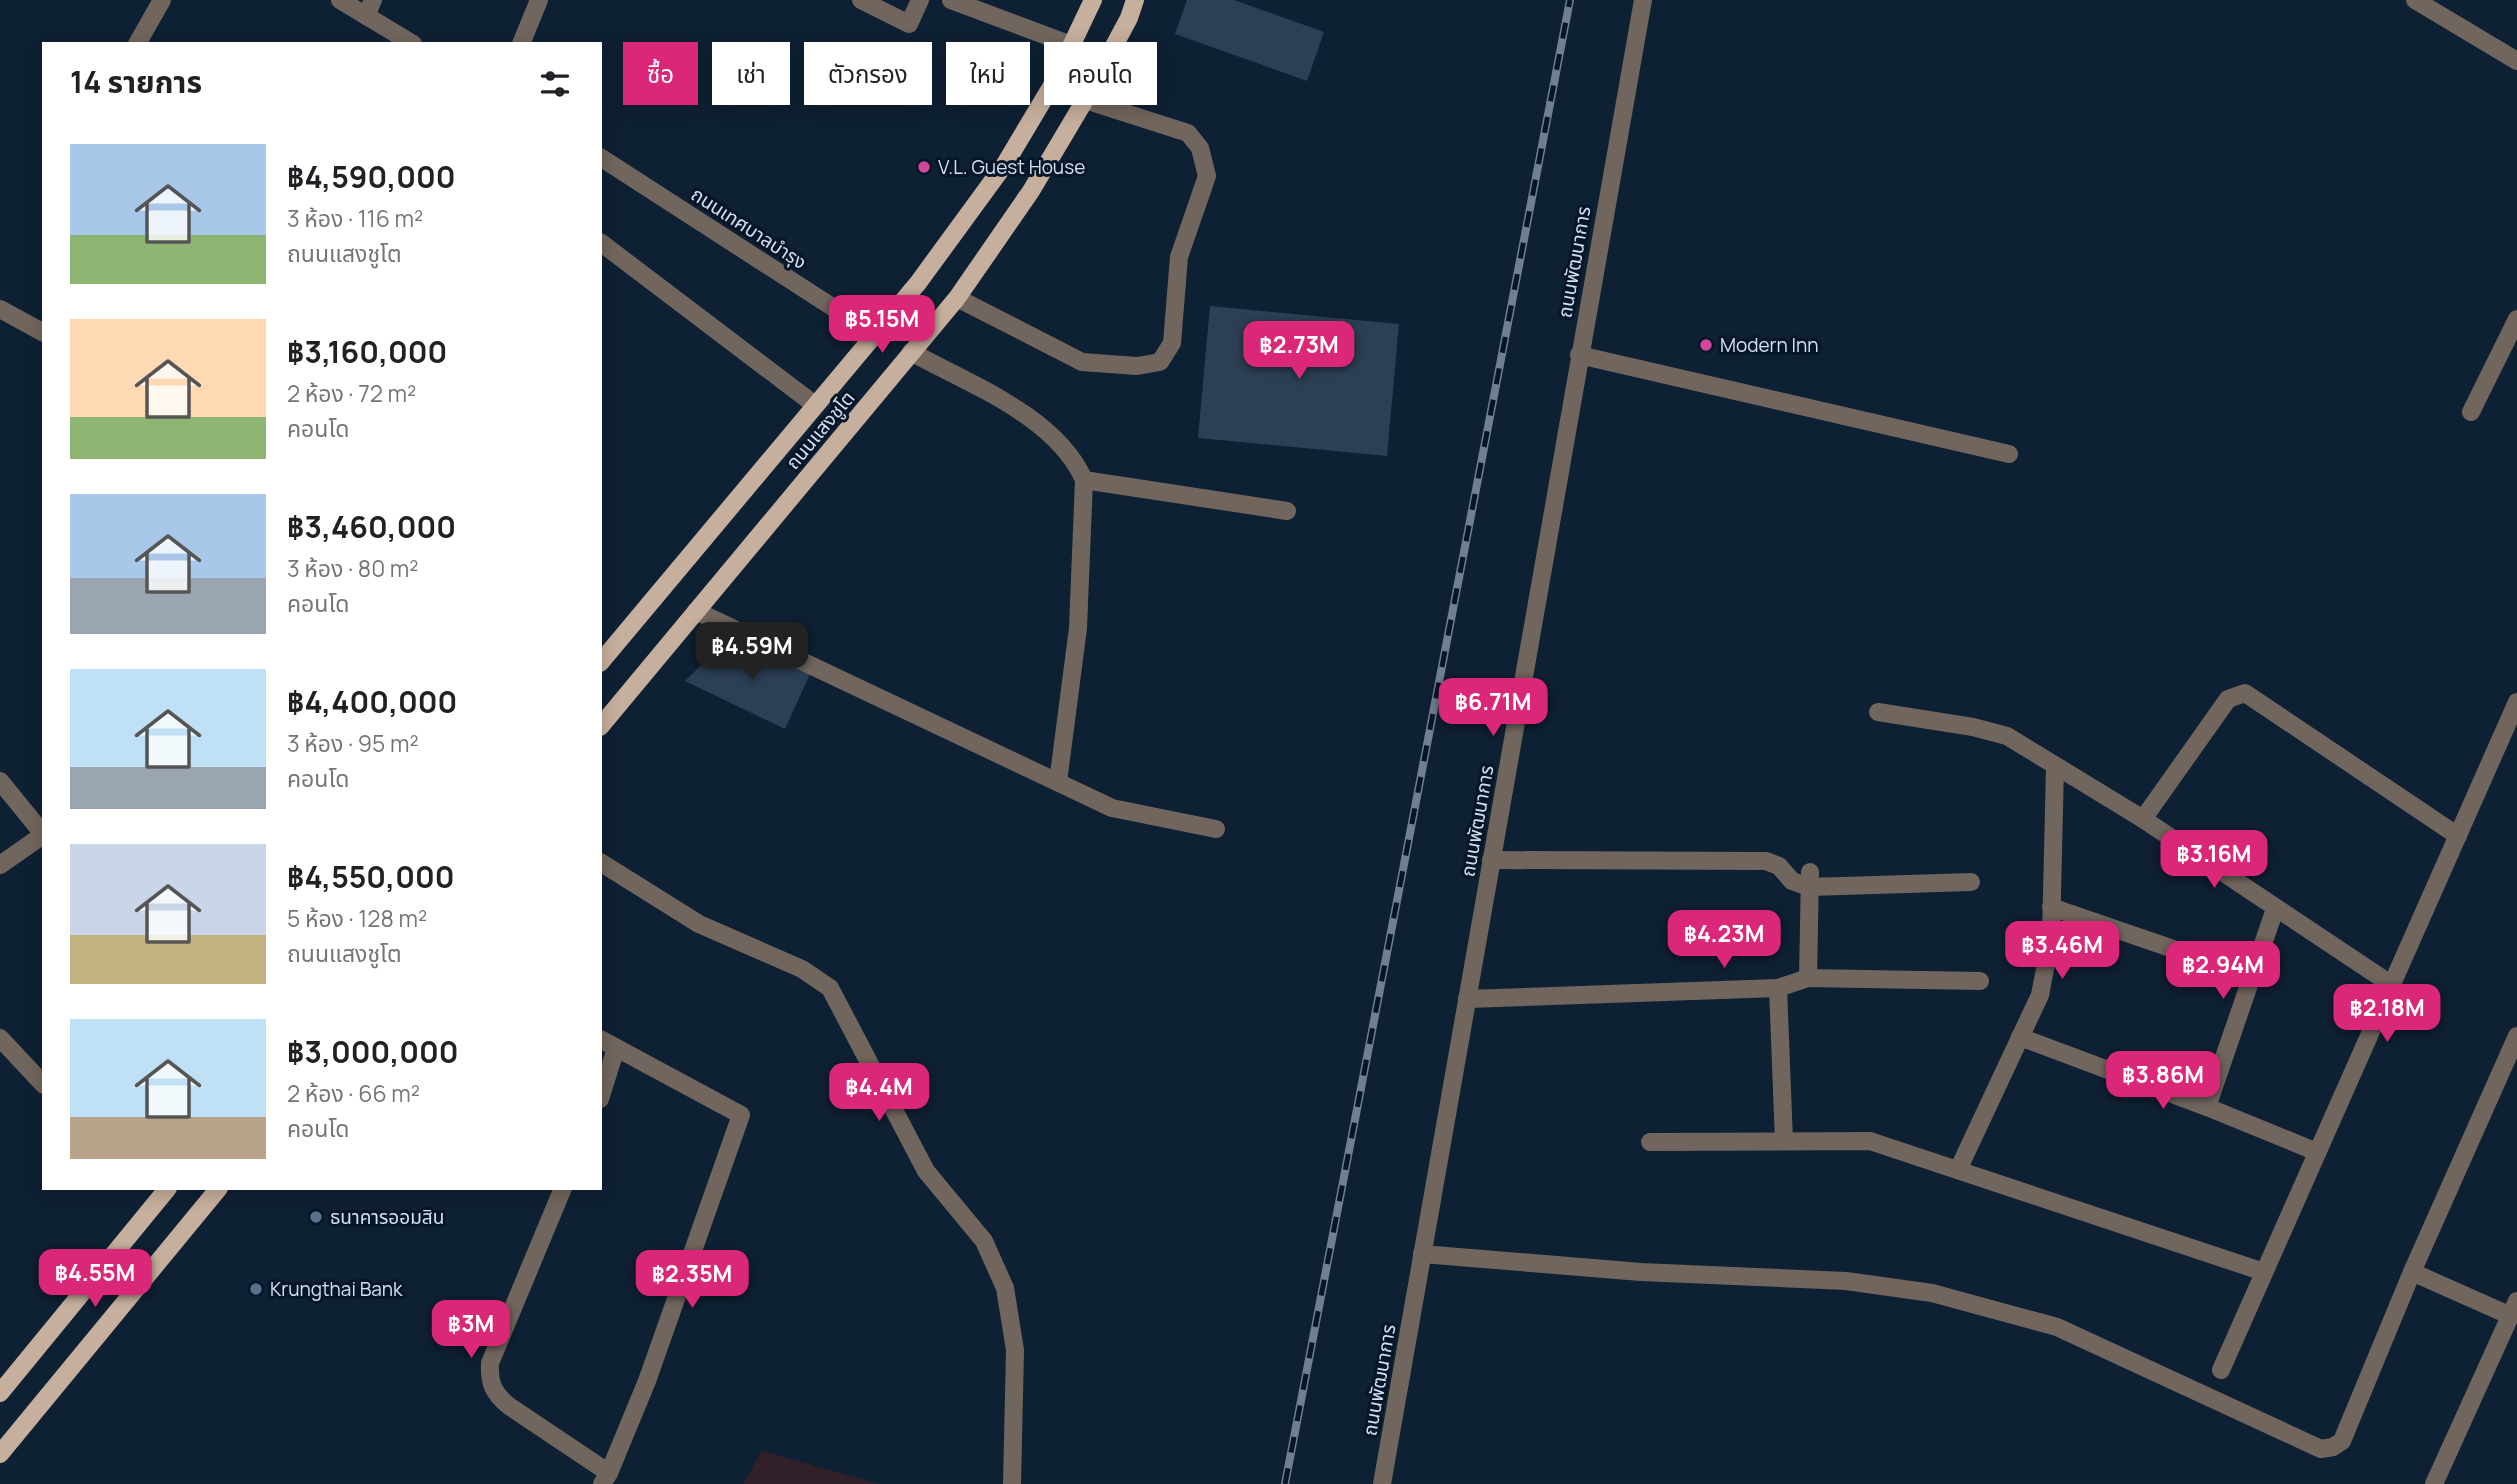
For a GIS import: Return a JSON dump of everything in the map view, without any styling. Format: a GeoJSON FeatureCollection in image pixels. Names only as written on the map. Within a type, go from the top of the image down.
{"type":"FeatureCollection","features":[{"type":"Feature","properties":{"kind":"main road","name":"ถนนแสงชูโต"},"geometry":{"type":"LineString","coordinates":[[1072,42],[1093,0]]}},
{"type":"Feature","properties":{"kind":"main road","name":"ถนนแสงชูโต"},"geometry":{"type":"LineString","coordinates":[[1116,42],[1135,0]]}},
{"type":"Feature","properties":{"kind":"main road","name":"ถนนแสงชูโต"},"geometry":{"type":"LineString","coordinates":[[602,659],[918,283],[1005,164],[1044,99]]}},
{"type":"Feature","properties":{"kind":"main road","name":"ถนนแสงชูโต"},"geometry":{"type":"LineString","coordinates":[[602,725],[957,298],[1031,191],[1082,105]]}},
{"type":"Feature","properties":{"kind":"main road"},"geometry":{"type":"LineString","coordinates":[[0,1393],[166,1190]]}},
{"type":"Feature","properties":{"kind":"main road"},"geometry":{"type":"LineString","coordinates":[[0,1454],[217,1190]]}},
{"type":"Feature","properties":{"kind":"street"},"geometry":{"type":"LineString","coordinates":[[138,42],[162,0]]}},
{"type":"Feature","properties":{"kind":"street"},"geometry":{"type":"LineString","coordinates":[[340,0],[370,8],[411,42]]}},
{"type":"Feature","properties":{"kind":"street"},"geometry":{"type":"LineString","coordinates":[[522,42],[539,0]]}},
{"type":"Feature","properties":{"kind":"street"},"geometry":{"type":"LineString","coordinates":[[861,0],[909,24],[920,0]]}},
{"type":"Feature","properties":{"kind":"street"},"geometry":{"type":"LineString","coordinates":[[951,0],[1063,42]]}},
{"type":"Feature","properties":{"kind":"street","name":"ถนนพัฒนาการ"},"geometry":{"type":"LineString","coordinates":[[1382,1484],[1643,0]]}},
{"type":"Feature","properties":{"kind":"street"},"geometry":{"type":"LineString","coordinates":[[2416,0],[2517,61]]}},
{"type":"Feature","properties":{"kind":"street"},"geometry":{"type":"LineString","coordinates":[[957,298],[1082,362],[1137,366],[1160,362],[1168,352],[1172,343],[1179,257],[1207,176],[1199,148],[1188,133],[1101,105]]}},
{"type":"Feature","properties":{"kind":"street","name":"ถนนเทศบาลบำรุง"},"geometry":{"type":"LineString","coordinates":[[602,158],[874,334]]}},
{"type":"Feature","properties":{"kind":"street"},"geometry":{"type":"LineString","coordinates":[[602,244],[815,405]]}},
{"type":"Feature","properties":{"kind":"street"},"geometry":{"type":"LineString","coordinates":[[0,309],[42,332]]}},
{"type":"Feature","properties":{"kind":"street"},"geometry":{"type":"LineString","coordinates":[[2471,412],[2517,320]]}},
{"type":"Feature","properties":{"kind":"street"},"geometry":{"type":"LineString","coordinates":[[911,352],[1027,416],[1060,443],[1078,466],[1084,480],[1078,628],[1058,782]]}},
{"type":"Feature","properties":{"kind":"street"},"geometry":{"type":"LineString","coordinates":[[1579,355],[2009,453]]}},
{"type":"Feature","properties":{"kind":"street"},"geometry":{"type":"LineString","coordinates":[[1084,480],[1287,511]]}},
{"type":"Feature","properties":{"kind":"street"},"geometry":{"type":"LineString","coordinates":[[696,611],[1128,813],[1216,829]]}},
{"type":"Feature","properties":{"kind":"street"},"geometry":{"type":"LineString","coordinates":[[2143,819],[2228,699],[2245,693],[2458,836]]}},
{"type":"Feature","properties":{"kind":"street"},"geometry":{"type":"LineString","coordinates":[[2221,1370],[2517,702]]}},
{"type":"Feature","properties":{"kind":"street"},"geometry":{"type":"LineString","coordinates":[[1878,712],[1973,727],[2007,736],[2143,819],[2392,985]]}},
{"type":"Feature","properties":{"kind":"street"},"geometry":{"type":"LineString","coordinates":[[1958,1170],[2040,995],[2051,938],[2055,766]]}},
{"type":"Feature","properties":{"kind":"street"},"geometry":{"type":"LineString","coordinates":[[0,781],[42,834]]}},
{"type":"Feature","properties":{"kind":"street"},"geometry":{"type":"LineString","coordinates":[[0,865],[42,836]]}},
{"type":"Feature","properties":{"kind":"street"},"geometry":{"type":"LineString","coordinates":[[1491,860],[1731,859],[1766,861],[1779,866],[1792,881],[1971,882]]}},
{"type":"Feature","properties":{"kind":"street"},"geometry":{"type":"LineString","coordinates":[[602,863],[699,924],[803,969],[830,988],[926,1171],[984,1241],[1005,1288],[1015,1350],[1012,1484]]}},
{"type":"Feature","properties":{"kind":"street"},"geometry":{"type":"LineString","coordinates":[[1808,978],[1809,880]]}},
{"type":"Feature","properties":{"kind":"street"},"geometry":{"type":"LineString","coordinates":[[2051,907],[2252,976]]}},
{"type":"Feature","properties":{"kind":"street"},"geometry":{"type":"LineString","coordinates":[[2207,1107],[2275,909]]}},
{"type":"Feature","properties":{"kind":"street"},"geometry":{"type":"LineString","coordinates":[[1467,999],[1778,988],[1808,978],[1980,981]]}},
{"type":"Feature","properties":{"kind":"street"},"geometry":{"type":"LineString","coordinates":[[1778,988],[1784,1141]]}},
{"type":"Feature","properties":{"kind":"street"},"geometry":{"type":"LineString","coordinates":[[1422,1254],[1640,1272],[1846,1281],[1932,1293],[2057,1327],[2321,1449],[2333,1447],[2342,1441],[2412,1272],[2517,1036]]}},
{"type":"Feature","properties":{"kind":"street"},"geometry":{"type":"LineString","coordinates":[[2020,1037],[2318,1152]]}},
{"type":"Feature","properties":{"kind":"street"},"geometry":{"type":"LineString","coordinates":[[0,1038],[42,1083]]}},
{"type":"Feature","properties":{"kind":"street"},"geometry":{"type":"LineString","coordinates":[[562,1190],[490,1363],[489,1380],[495,1394],[509,1406],[606,1479],[648,1381],[741,1115],[602,1040]]}},
{"type":"Feature","properties":{"kind":"street"},"geometry":{"type":"LineString","coordinates":[[602,1093],[617,1048]]}},
{"type":"Feature","properties":{"kind":"street"},"geometry":{"type":"LineString","coordinates":[[1650,1142],[1870,1141],[2264,1272]]}},
{"type":"Feature","properties":{"kind":"street"},"geometry":{"type":"LineString","coordinates":[[2412,1272],[2514,1309],[2434,1484]]}},
{"type":"Feature","properties":{"kind":"shaded area"},"geometry":{"type":"Polygon","coordinates":[[[762,1451],[880,1484],[743,1484],[762,1451]]]}},
{"type":"Feature","properties":{"kind":"building"},"geometry":{"type":"Polygon","coordinates":[[[1187,0],[1234,0],[1324,32],[1307,81],[1175,34],[1187,0]]]}},
{"type":"Feature","properties":{"kind":"building"},"geometry":{"type":"Polygon","coordinates":[[[1210,306],[1399,324],[1387,456],[1198,438],[1210,306]]]}},
{"type":"Feature","properties":{"kind":"building"},"geometry":{"type":"Polygon","coordinates":[[[729,638],[810,674],[785,729],[685,681],[729,638]]]}},
{"type":"Feature","properties":{"kind":"railway"},"geometry":{"type":"LineString","coordinates":[[1285,1484],[1570,0]]}},
{"type":"Feature","properties":{"kind":"place","name":"V.L. Guest House"},"geometry":{"type":"Point","coordinates":[924,167]}},
{"type":"Feature","properties":{"kind":"place","name":"Modern Inn"},"geometry":{"type":"Point","coordinates":[1706,345]}},
{"type":"Feature","properties":{"kind":"place","name":"ธนาคารออมสิน"},"geometry":{"type":"Point","coordinates":[316,1217]}},
{"type":"Feature","properties":{"kind":"place","name":"Krungthai Bank"},"geometry":{"type":"Point","coordinates":[256,1289]}}]}
